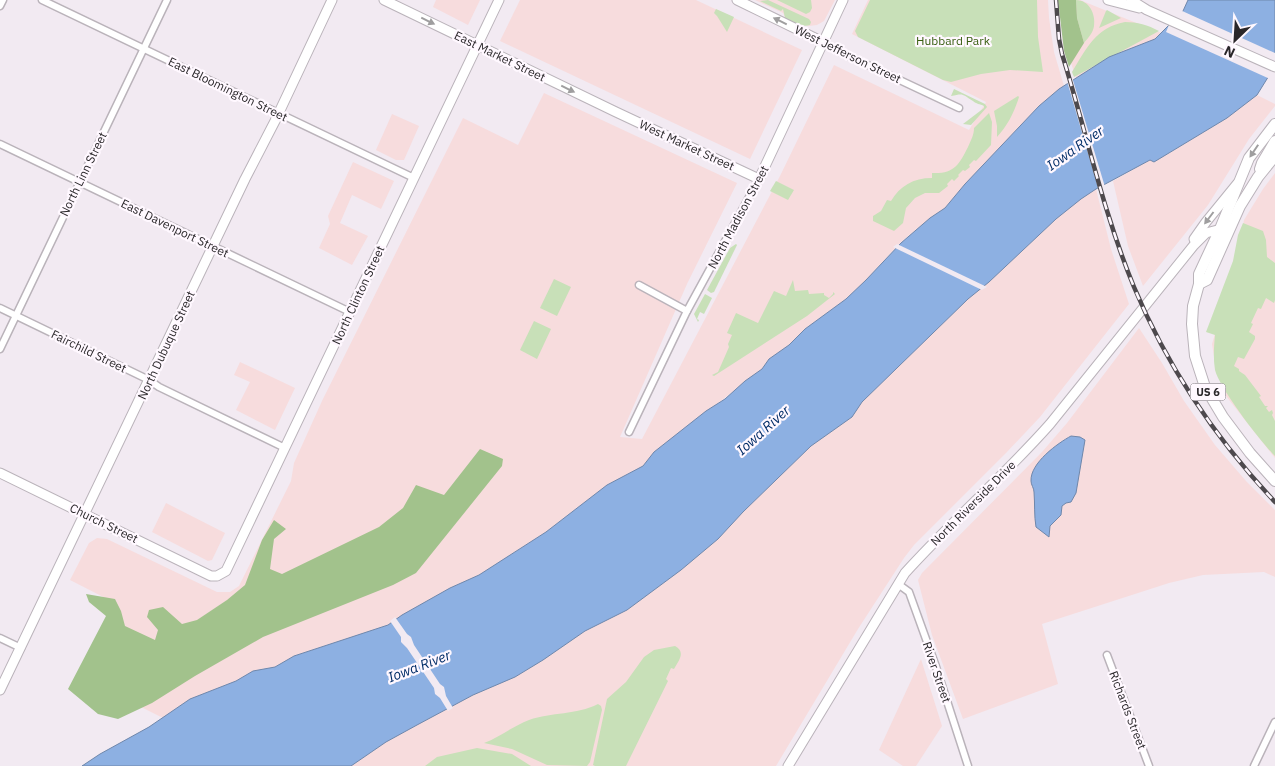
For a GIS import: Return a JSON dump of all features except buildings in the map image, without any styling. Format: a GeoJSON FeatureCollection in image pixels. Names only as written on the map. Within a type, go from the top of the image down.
{"type":"FeatureCollection","features":[{"type":"Feature","properties":{"kind":"main road","name":"US 6"},"geometry":{"type":"LineString","coordinates":[[1226,228],[1239,182],[1250,158],[1275,124]]}},
{"type":"Feature","properties":{"kind":"main road"},"geometry":{"type":"LineString","coordinates":[[1258,177],[1262,163],[1275,141]]}},
{"type":"Feature","properties":{"kind":"main road","name":"US 6"},"geometry":{"type":"LineString","coordinates":[[1275,156],[1258,177],[1199,274],[1200,284],[1193,306],[1192,324],[1194,356],[1205,387],[1223,418],[1275,481]]}},
{"type":"Feature","properties":{"kind":"street"},"geometry":{"type":"LineString","coordinates":[[0,6],[3,0]]}},
{"type":"Feature","properties":{"kind":"street","name":"East Bloomington Street"},"geometry":{"type":"LineString","coordinates":[[42,0],[414,178]]}},
{"type":"Feature","properties":{"kind":"street","name":"North Linn Street"},"geometry":{"type":"LineString","coordinates":[[0,349],[167,0]]}},
{"type":"Feature","properties":{"kind":"street","name":"North Dubuque Street"},"geometry":{"type":"LineString","coordinates":[[0,690],[86,514],[244,179],[279,113],[332,0]]}},
{"type":"Feature","properties":{"kind":"street","name":"East Market Street"},"geometry":{"type":"LineString","coordinates":[[384,0],[616,112]]}},
{"type":"Feature","properties":{"kind":"street","name":"North Clinton Street"},"geometry":{"type":"LineString","coordinates":[[208,574],[217,576],[226,572],[499,0]]}},
{"type":"Feature","properties":{"kind":"street","name":"West Jefferson Street"},"geometry":{"type":"LineString","coordinates":[[737,0],[836,50],[959,108]]}},
{"type":"Feature","properties":{"kind":"street","name":"North Madison Street"},"geometry":{"type":"LineString","coordinates":[[629,432],[687,311],[759,179],[843,0]]}},
{"type":"Feature","properties":{"kind":"street"},"geometry":{"type":"LineString","coordinates":[[1108,0],[1146,10],[1171,20],[1275,67]]}},
{"type":"Feature","properties":{"kind":"street"},"geometry":{"type":"LineString","coordinates":[[1131,0],[1146,10]]}},
{"type":"Feature","properties":{"kind":"street","name":"West Market Street"},"geometry":{"type":"LineString","coordinates":[[616,112],[759,179]]}},
{"type":"Feature","properties":{"kind":"street","name":"East Davenport Street"},"geometry":{"type":"LineString","coordinates":[[0,144],[350,312]]}},
{"type":"Feature","properties":{"kind":"street","name":"North Riverside Drive"},"geometry":{"type":"LineString","coordinates":[[1183,257],[1206,222],[1239,182]]}},
{"type":"Feature","properties":{"kind":"street","name":"North Riverside Drive"},"geometry":{"type":"LineString","coordinates":[[788,766],[905,572],[1029,448],[1199,238],[1206,233],[1226,228]]}},
{"type":"Feature","properties":{"kind":"street"},"geometry":{"type":"LineString","coordinates":[[640,285],[687,311]]}},
{"type":"Feature","properties":{"kind":"street","name":"Fairchild Street"},"geometry":{"type":"LineString","coordinates":[[0,308],[285,448]]}},
{"type":"Feature","properties":{"kind":"street","name":"Church Street"},"geometry":{"type":"LineString","coordinates":[[0,473],[208,574]]}},
{"type":"Feature","properties":{"kind":"street","name":"River Street"},"geometry":{"type":"LineString","coordinates":[[898,584],[909,592],[935,664],[968,766]]}},
{"type":"Feature","properties":{"kind":"street"},"geometry":{"type":"LineString","coordinates":[[0,638],[21,648]]}},
{"type":"Feature","properties":{"kind":"street","name":"Richards Street"},"geometry":{"type":"LineString","coordinates":[[1106,655],[1149,766]]}},
{"type":"Feature","properties":{"kind":"street"},"geometry":{"type":"LineString","coordinates":[[1254,766],[1274,724]]}},
{"type":"Feature","properties":{"kind":"shaded area"},"geometry":{"type":"Polygon","coordinates":[[[436,0],[480,0],[468,25],[433,7],[436,0]]]}},
{"type":"Feature","properties":{"kind":"shaded area"},"geometry":{"type":"Polygon","coordinates":[[[520,0],[696,0],[802,50],[750,159],[500,41],[520,0]]]}},
{"type":"Feature","properties":{"kind":"shaded area"},"geometry":{"type":"Polygon","coordinates":[[[755,0],[835,0],[824,21],[817,25],[809,26],[794,23],[786,19],[783,13],[755,0]]]}},
{"type":"Feature","properties":{"kind":"shaded area"},"geometry":{"type":"Polygon","coordinates":[[[868,0],[1048,0],[1054,52],[1064,86],[1039,106],[965,184],[945,208],[901,242],[846,299],[805,329],[789,345],[769,359],[762,369],[655,452],[643,466],[607,485],[546,532],[479,575],[450,588],[388,625],[294,656],[275,667],[253,671],[236,681],[190,699],[163,718],[81,677],[117,604],[70,580],[89,543],[97,538],[107,539],[217,592],[230,592],[239,586],[291,481],[294,463],[322,401],[463,118],[518,145],[544,93],[737,183],[687,284],[620,437],[642,439],[780,176],[834,65],[969,130],[986,102],[852,34],[868,0]]]}},
{"type":"Feature","properties":{"kind":"shaded area"},"geometry":{"type":"Polygon","coordinates":[[[1062,0],[1080,0],[1161,33],[1155,39],[1109,57],[1076,78],[1068,54],[1062,0]]]}},
{"type":"Feature","properties":{"kind":"shaded area"},"geometry":{"type":"Polygon","coordinates":[[[1257,95],[1275,104],[1275,106],[1249,139],[1208,205],[1143,286],[1128,246],[1113,181],[1150,160],[1168,154],[1227,118],[1257,95]]]}},
{"type":"Feature","properties":{"kind":"shaded area"},"geometry":{"type":"Polygon","coordinates":[[[392,114],[419,126],[404,160],[396,160],[376,150],[392,114]]]}},
{"type":"Feature","properties":{"kind":"shaded area"},"geometry":{"type":"Polygon","coordinates":[[[353,162],[394,181],[381,209],[352,195],[340,223],[368,236],[352,265],[319,248],[330,224],[328,216],[353,162]]]}},
{"type":"Feature","properties":{"kind":"shaded area"},"geometry":{"type":"Polygon","coordinates":[[[1275,173],[1275,458],[1226,396],[1216,368],[1212,344],[1237,257],[1244,220],[1275,173]]]}},
{"type":"Feature","properties":{"kind":"shaded area"},"geometry":{"type":"Polygon","coordinates":[[[1096,189],[1111,249],[1129,304],[1040,417],[914,545],[904,558],[858,629],[776,766],[351,766],[386,742],[417,725],[473,695],[515,677],[585,631],[627,610],[681,570],[718,539],[811,446],[852,417],[862,402],[968,299],[989,282],[1056,219],[1096,189]]]}},
{"type":"Feature","properties":{"kind":"shaded area"},"geometry":{"type":"Polygon","coordinates":[[[1139,328],[1184,401],[1215,445],[1246,481],[1275,510],[1275,577],[1264,572],[1203,575],[1169,583],[1042,624],[1058,684],[963,719],[932,635],[918,580],[922,573],[1042,452],[1067,423],[1139,328]]]}},
{"type":"Feature","properties":{"kind":"shaded area"},"geometry":{"type":"Polygon","coordinates":[[[240,362],[295,388],[275,430],[236,410],[250,382],[234,375],[240,362]]]}},
{"type":"Feature","properties":{"kind":"shaded area"},"geometry":{"type":"Polygon","coordinates":[[[166,503],[225,533],[212,560],[208,561],[152,532],[166,503]]]}},
{"type":"Feature","properties":{"kind":"shaded area"},"geometry":{"type":"Polygon","coordinates":[[[921,659],[942,726],[916,766],[903,766],[879,750],[921,659]]]}},
{"type":"Feature","properties":{"kind":"green space"},"geometry":{"type":"Polygon","coordinates":[[[768,0],[809,19],[810,25],[804,26],[794,23],[785,18],[783,9],[781,11],[760,1],[768,0]]]}},
{"type":"Feature","properties":{"kind":"green space"},"geometry":{"type":"Polygon","coordinates":[[[777,0],[811,0],[812,8],[806,14],[777,0]]]}},
{"type":"Feature","properties":{"kind":"green space","name":"Hubbard Park"},"geometry":{"type":"Polygon","coordinates":[[[870,0],[1037,0],[1038,37],[1043,72],[1010,70],[981,74],[951,82],[943,80],[858,37],[855,31],[870,0]]]}},
{"type":"Feature","properties":{"kind":"green space"},"geometry":{"type":"Polygon","coordinates":[[[1058,0],[1076,0],[1077,18],[1084,43],[1069,67],[1064,51],[1058,0]]]}},
{"type":"Feature","properties":{"kind":"green space"},"geometry":{"type":"Polygon","coordinates":[[[1076,0],[1085,2],[1091,8],[1094,17],[1093,31],[1084,43],[1077,18],[1076,0]]]}},
{"type":"Feature","properties":{"kind":"green space"},"geometry":{"type":"Polygon","coordinates":[[[716,9],[734,17],[727,32],[714,13],[716,9]]]}},
{"type":"Feature","properties":{"kind":"green space"},"geometry":{"type":"Polygon","coordinates":[[[1106,11],[1121,18],[1099,28],[1106,11]]]}},
{"type":"Feature","properties":{"kind":"green space"},"geometry":{"type":"Polygon","coordinates":[[[1125,22],[1142,24],[1159,31],[1074,77],[1072,72],[1093,40],[1106,29],[1125,22]]]}},
{"type":"Feature","properties":{"kind":"green space"},"geometry":{"type":"Polygon","coordinates":[[[954,89],[985,104],[987,107],[971,125],[963,124],[984,108],[984,106],[975,103],[963,95],[951,96],[954,89]]]}},
{"type":"Feature","properties":{"kind":"green space"},"geometry":{"type":"Polygon","coordinates":[[[1018,96],[1010,119],[997,137],[994,111],[1018,96]]]}},
{"type":"Feature","properties":{"kind":"green space"},"geometry":{"type":"Polygon","coordinates":[[[989,113],[992,122],[991,145],[976,161],[974,160],[969,165],[970,167],[965,171],[963,170],[954,181],[952,179],[947,184],[948,186],[939,193],[925,193],[915,198],[906,208],[903,223],[894,231],[873,221],[873,216],[881,211],[887,200],[891,201],[903,187],[919,179],[932,178],[932,173],[946,172],[955,167],[962,159],[968,147],[974,128],[989,113]]]}},
{"type":"Feature","properties":{"kind":"green space"},"geometry":{"type":"Polygon","coordinates":[[[776,181],[794,190],[788,200],[770,191],[776,181]]]}},
{"type":"Feature","properties":{"kind":"green space"},"geometry":{"type":"Polygon","coordinates":[[[1243,223],[1263,231],[1266,240],[1267,257],[1275,263],[1275,300],[1274,303],[1266,298],[1261,309],[1258,308],[1249,332],[1255,336],[1255,339],[1244,359],[1238,357],[1234,366],[1245,375],[1261,396],[1259,397],[1265,406],[1268,406],[1266,408],[1269,412],[1272,410],[1275,421],[1275,456],[1232,402],[1218,379],[1214,357],[1215,335],[1206,332],[1233,261],[1238,235],[1243,223]]]}},
{"type":"Feature","properties":{"kind":"green space"},"geometry":{"type":"Polygon","coordinates":[[[736,244],[714,292],[711,293],[707,290],[730,248],[736,244]]]}},
{"type":"Feature","properties":{"kind":"green space"},"geometry":{"type":"Polygon","coordinates":[[[554,279],[571,287],[557,316],[540,308],[554,279]]]}},
{"type":"Feature","properties":{"kind":"green space"},"geometry":{"type":"Polygon","coordinates":[[[793,280],[795,291],[808,290],[809,294],[824,293],[829,298],[833,292],[835,294],[807,316],[714,376],[712,375],[718,372],[729,347],[728,344],[732,335],[727,333],[736,313],[758,323],[774,291],[786,296],[793,280]]]}},
{"type":"Feature","properties":{"kind":"green space"},"geometry":{"type":"Polygon","coordinates":[[[705,294],[712,298],[704,314],[700,312],[697,319],[699,320],[698,322],[694,314],[705,294]]]}},
{"type":"Feature","properties":{"kind":"green space"},"geometry":{"type":"Polygon","coordinates":[[[534,321],[551,329],[537,359],[520,350],[534,321]]]}},
{"type":"Feature","properties":{"kind":"green space"},"geometry":{"type":"Polygon","coordinates":[[[480,449],[503,459],[502,466],[416,573],[393,585],[263,637],[152,703],[118,719],[98,714],[68,689],[106,616],[89,602],[86,594],[115,599],[125,626],[155,640],[158,630],[147,617],[149,610],[163,607],[182,624],[197,620],[227,600],[245,585],[262,540],[274,520],[286,529],[274,539],[270,569],[282,574],[379,527],[403,508],[416,485],[444,495],[480,449]]]}},
{"type":"Feature","properties":{"kind":"green space"},"geometry":{"type":"Polygon","coordinates":[[[675,646],[681,654],[679,659],[674,669],[671,668],[666,679],[668,681],[626,766],[593,765],[607,699],[626,682],[644,657],[654,650],[675,646]]]}},
{"type":"Feature","properties":{"kind":"green space"},"geometry":{"type":"Polygon","coordinates":[[[598,704],[602,710],[590,762],[587,766],[547,765],[512,749],[484,743],[529,720],[590,708],[598,704]]]}},
{"type":"Feature","properties":{"kind":"green space"},"geometry":{"type":"Polygon","coordinates":[[[477,748],[512,754],[531,766],[425,766],[437,757],[477,748]]]}},
{"type":"Feature","properties":{"kind":"water","name":"Iowa River"},"geometry":{"type":"Polygon","coordinates":[[[1188,0],[1275,0],[1275,66],[1257,95],[1227,118],[1154,162],[1150,160],[1096,189],[1056,219],[989,282],[968,299],[862,402],[852,417],[811,446],[718,539],[681,570],[627,610],[585,631],[515,677],[473,695],[386,742],[351,766],[82,766],[149,727],[190,699],[236,681],[253,671],[275,667],[294,656],[388,625],[450,588],[479,575],[546,532],[607,485],[643,466],[654,452],[706,411],[725,399],[762,369],[769,359],[789,345],[805,329],[846,299],[901,243],[930,218],[945,208],[965,184],[1039,106],[1059,89],[1109,57],[1155,39],[1183,11],[1188,0]]]}},
{"type":"Feature","properties":{"kind":"water"},"geometry":{"type":"Polygon","coordinates":[[[1071,436],[1080,437],[1085,440],[1076,493],[1071,502],[1062,506],[1061,515],[1050,526],[1049,537],[1036,527],[1034,491],[1031,481],[1032,474],[1035,467],[1046,454],[1071,436]]]}},
{"type":"Feature","properties":{"kind":"pier"},"geometry":{"type":"Polygon","coordinates":[[[1180,10],[1275,53],[1275,71],[1270,79],[1166,32],[1172,18],[1180,10]]]}},
{"type":"Feature","properties":{"kind":"pier"},"geometry":{"type":"Polygon","coordinates":[[[1072,77],[1105,187],[1099,191],[1067,81],[1072,77]]]}},
{"type":"Feature","properties":{"kind":"pier"},"geometry":{"type":"Polygon","coordinates":[[[897,244],[987,287],[982,290],[893,247],[897,244]]]}},
{"type":"Feature","properties":{"kind":"pier"},"geometry":{"type":"Polygon","coordinates":[[[395,617],[411,637],[414,645],[440,684],[444,687],[446,696],[453,708],[448,711],[440,698],[435,694],[434,688],[407,648],[401,642],[401,637],[390,621],[395,617]]]}},
{"type":"Feature","properties":{"kind":"railway"},"geometry":{"type":"LineString","coordinates":[[1056,0],[1062,54],[1104,201],[1134,287],[1162,345],[1195,400],[1233,453],[1275,502]]}}]}
